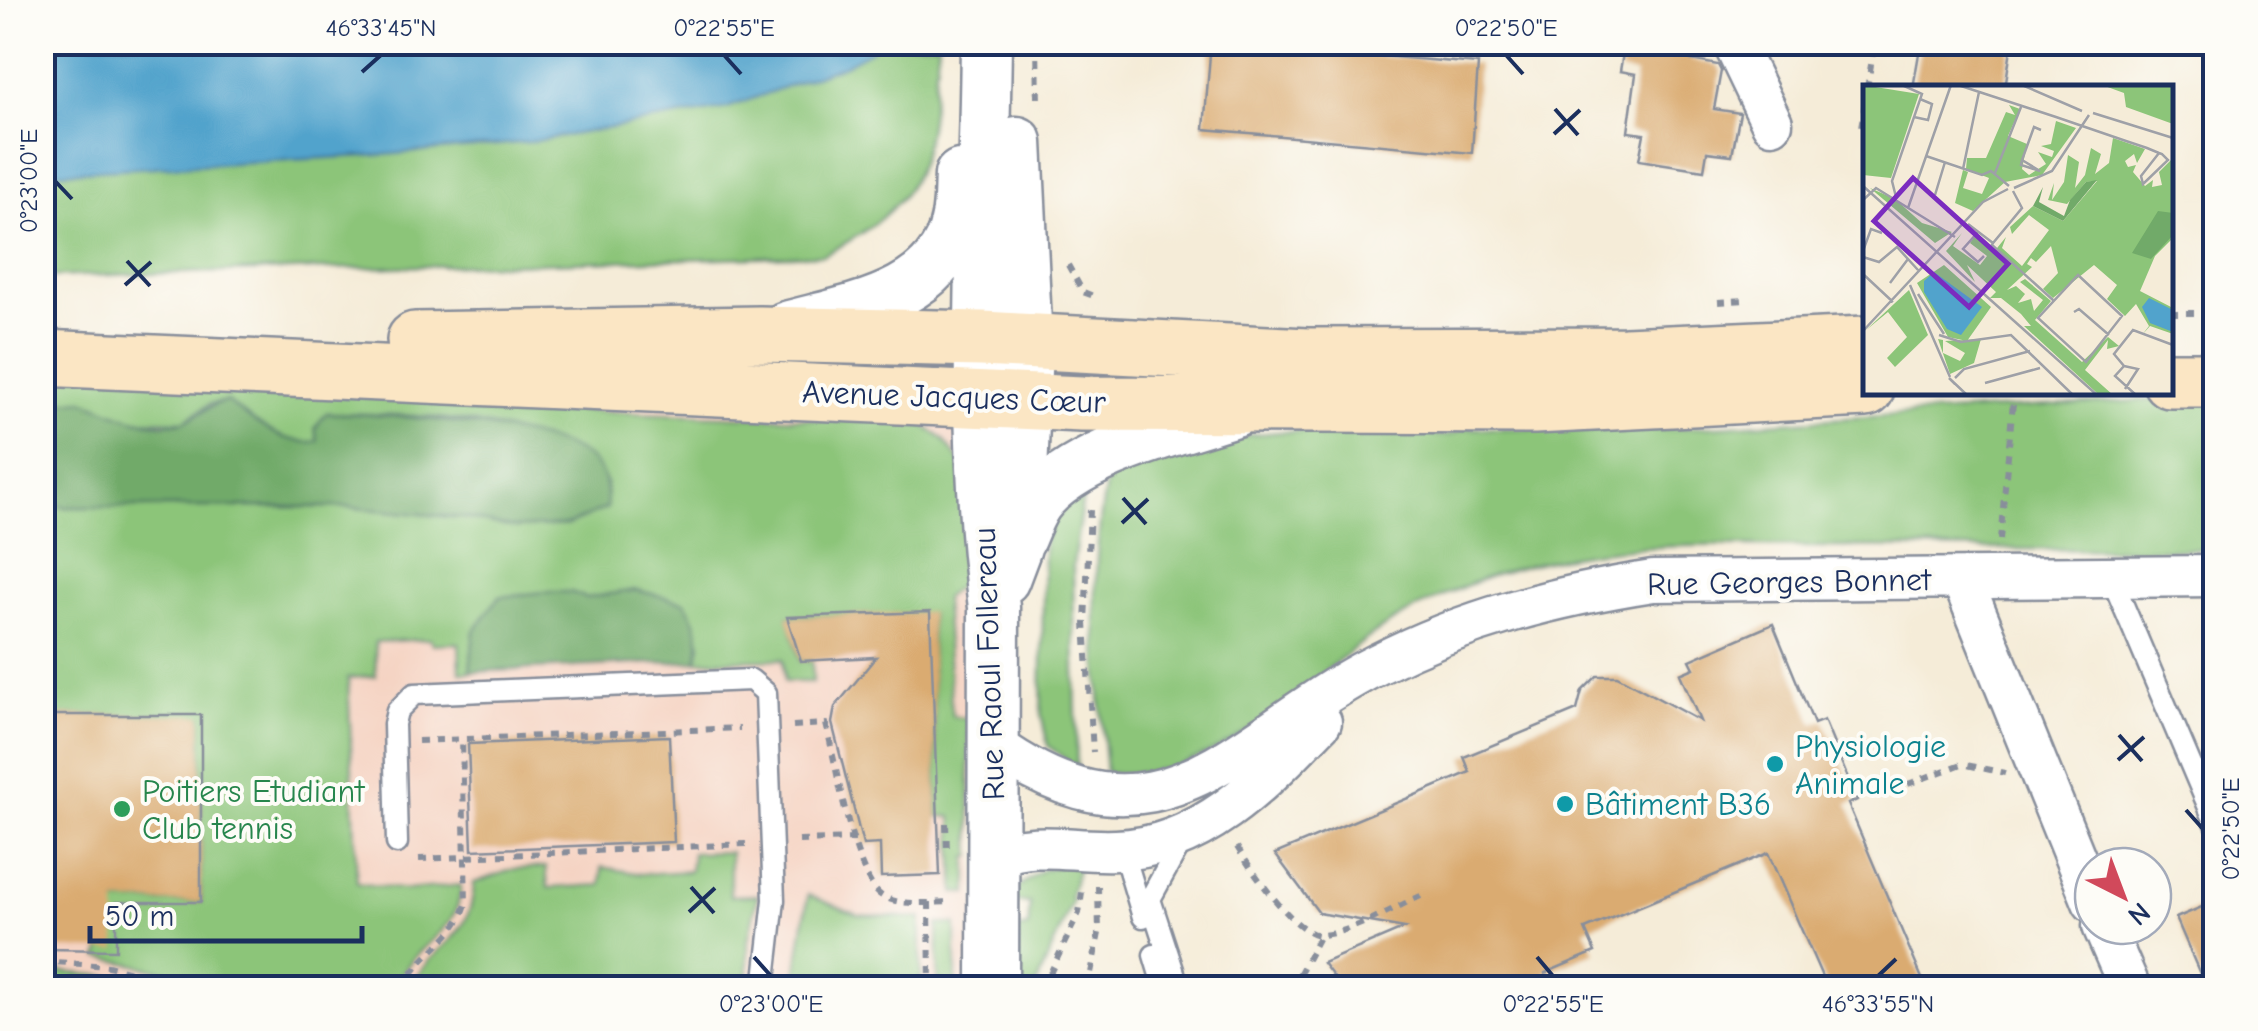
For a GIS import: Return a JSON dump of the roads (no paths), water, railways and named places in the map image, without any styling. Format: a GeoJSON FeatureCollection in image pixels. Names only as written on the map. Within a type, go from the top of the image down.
{"type":"FeatureCollection","features":[{"type":"Feature","properties":{"kind":"main road","name":"Avenue Jacques Cœur"},"geometry":{"type":"LineString","coordinates":[[42,346],[760,334],[1307,356],[1625,355],[1863,344]]}},
{"type":"Feature","properties":{"kind":"main road"},"geometry":{"type":"LineString","coordinates":[[2173,344],[2216,343]]}},
{"type":"Feature","properties":{"kind":"main road","name":"Avenue Jacques Cœur"},"geometry":{"type":"LineString","coordinates":[[42,358],[1248,407],[1534,406],[1863,389]]}},
{"type":"Feature","properties":{"kind":"main road"},"geometry":{"type":"LineString","coordinates":[[2173,380],[2216,380]]}},
{"type":"Feature","properties":{"kind":"street"},"geometry":{"type":"LineString","coordinates":[[760,334],[882,300],[905,288],[940,260],[956,224],[960,169],[986,42]]}},
{"type":"Feature","properties":{"kind":"street"},"geometry":{"type":"LineString","coordinates":[[986,42],[1005,342]]}},
{"type":"Feature","properties":{"kind":"street"},"geometry":{"type":"LineString","coordinates":[[1016,547],[1004,398],[1016,184],[1018,42]]}},
{"type":"Feature","properties":{"kind":"street"},"geometry":{"type":"LineString","coordinates":[[1733,42],[1772,124]]}},
{"type":"Feature","properties":{"kind":"street","name":"Rue Raoul Follereau"},"geometry":{"type":"LineString","coordinates":[[992,988],[994,607],[986,552],[1004,398]]}},
{"type":"Feature","properties":{"kind":"street"},"geometry":{"type":"LineString","coordinates":[[994,607],[1035,505],[1066,476],[1248,407]]}},
{"type":"Feature","properties":{"kind":"street","name":"Rue Georges Bonnet"},"geometry":{"type":"LineString","coordinates":[[994,745],[1034,774],[1094,793],[1139,794],[1204,773],[1376,665],[1482,618],[1570,594],[1652,581],[2216,576]]}},
{"type":"Feature","properties":{"kind":"street"},"geometry":{"type":"LineString","coordinates":[[1979,579],[2034,761],[2073,854]]}},
{"type":"Feature","properties":{"kind":"street","name":"Rue Georges Bonnet"},"geometry":{"type":"LineString","coordinates":[[994,857],[1042,844],[1102,850],[1202,824],[1301,743],[1376,665]]}},
{"type":"Feature","properties":{"kind":"street"},"geometry":{"type":"LineString","coordinates":[[2112,946],[2130,988]]}},
{"type":"Feature","properties":{"kind":"lane"},"geometry":{"type":"LineString","coordinates":[[2112,578],[2216,824]]}},
{"type":"Feature","properties":{"kind":"lane"},"geometry":{"type":"LineString","coordinates":[[397,843],[394,724],[396,711],[414,694],[751,680],[766,693],[770,726],[774,900],[764,988]]}},
{"type":"Feature","properties":{"kind":"lane"},"geometry":{"type":"LineString","coordinates":[[1179,988],[1150,899],[1202,824]]}},
{"type":"Feature","properties":{"kind":"lane"},"geometry":{"type":"LineString","coordinates":[[1102,850],[1128,867],[1164,988]]}},
{"type":"Feature","properties":{"kind":"water"},"geometry":{"type":"Polygon","coordinates":[[[42,43],[874,43],[872,50],[844,65],[727,108],[529,142],[383,155],[43,173],[42,43]]]}},
{"type":"Feature","properties":{"kind":"place","name":"Physiologie Animale"},"geometry":{"type":"Point","coordinates":[1775,764]}},
{"type":"Feature","properties":{"kind":"place","name":"Bâtiment B36"},"geometry":{"type":"Point","coordinates":[1565,804]}},
{"type":"Feature","properties":{"kind":"place","name":"Poitiers Etudiant Club tennis"},"geometry":{"type":"Point","coordinates":[122,809]}}]}
